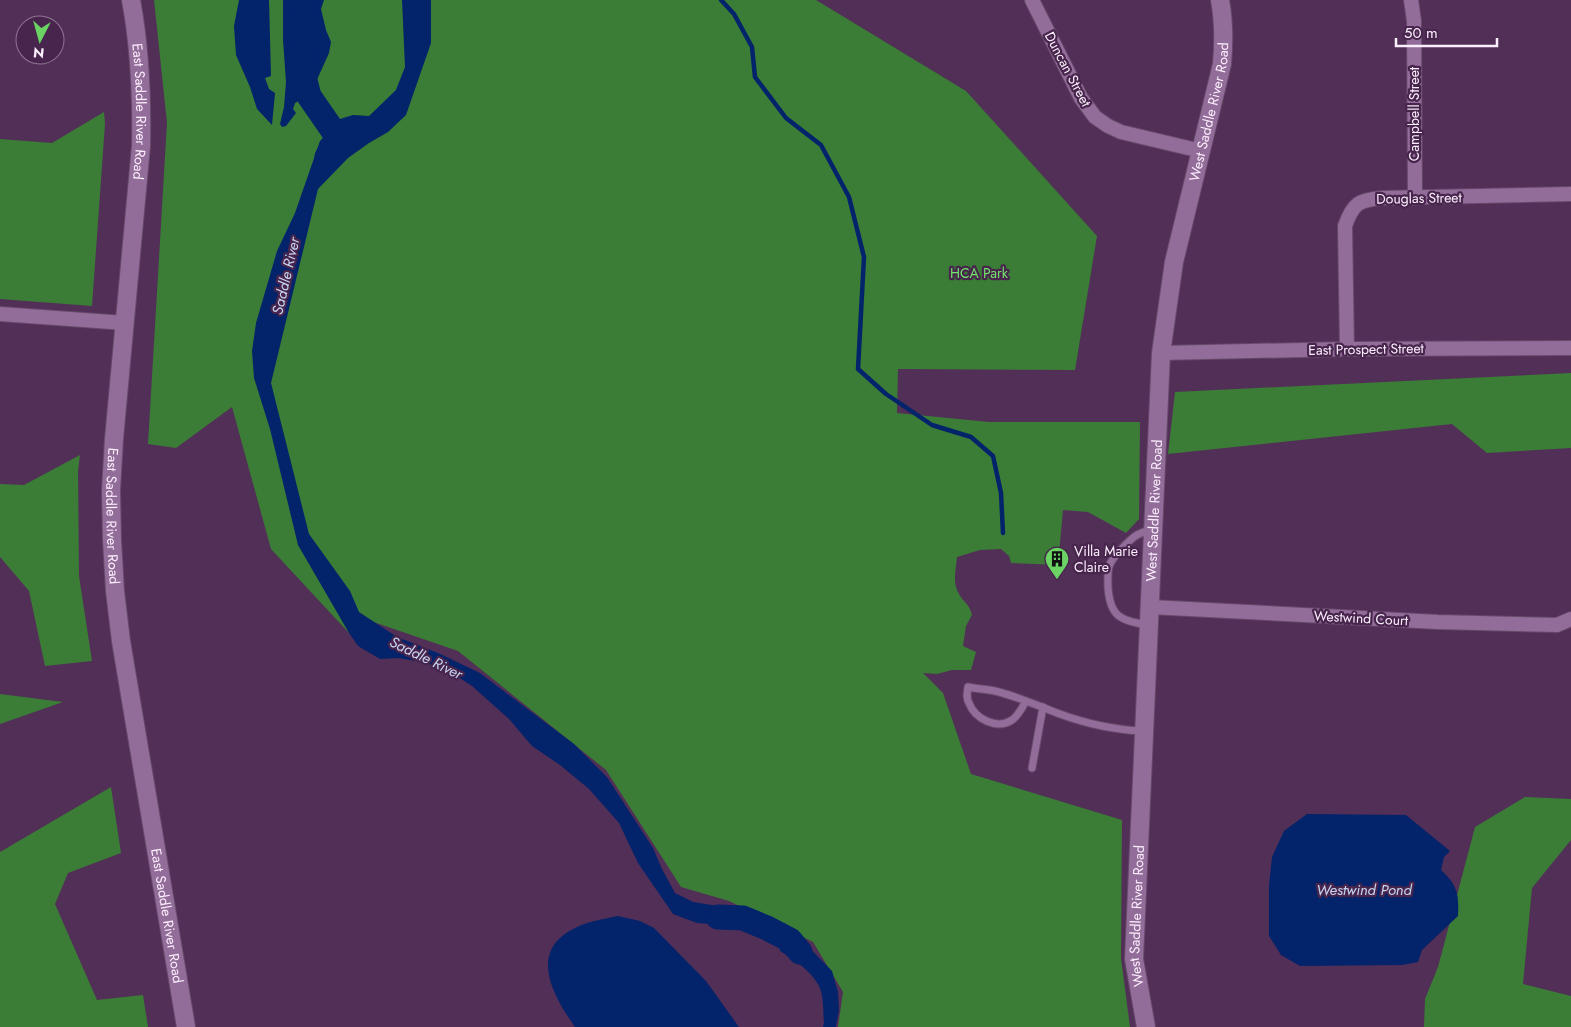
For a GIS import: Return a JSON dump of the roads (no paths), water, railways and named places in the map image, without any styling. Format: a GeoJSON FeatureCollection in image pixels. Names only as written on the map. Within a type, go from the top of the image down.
{"type":"FeatureCollection","features":[{"type":"Feature","properties":{"kind":"street","name":"East Saddle River Road"},"geometry":{"type":"LineString","coordinates":[[131,0],[140,63],[142,121],[114,439],[112,540],[121,641],[186,1027]]}},
{"type":"Feature","properties":{"kind":"street","name":"Duncan Street"},"geometry":{"type":"LineString","coordinates":[[1032,0],[1081,98],[1095,116],[1108,126],[1121,132],[1201,151]]}},
{"type":"Feature","properties":{"kind":"street","name":"West Saddle River Road"},"geometry":{"type":"LineString","coordinates":[[1146,1027],[1134,959],[1161,353],[1174,262],[1222,64],[1224,41],[1220,0]]}},
{"type":"Feature","properties":{"kind":"street","name":"Campbell Street"},"geometry":{"type":"LineString","coordinates":[[1411,0],[1414,21],[1415,198]]}},
{"type":"Feature","properties":{"kind":"street","name":"Douglas Street"},"geometry":{"type":"LineString","coordinates":[[1347,349],[1345,232],[1348,216],[1364,200],[1571,194]]}},
{"type":"Feature","properties":{"kind":"street"},"geometry":{"type":"LineString","coordinates":[[0,314],[125,323]]}},
{"type":"Feature","properties":{"kind":"street","name":"East Prospect Street"},"geometry":{"type":"LineString","coordinates":[[1161,353],[1347,349],[1571,348]]}},
{"type":"Feature","properties":{"kind":"street","name":"Westwind Court"},"geometry":{"type":"LineString","coordinates":[[1150,607],[1446,622],[1557,625],[1571,619]]}},
{"type":"Feature","properties":{"kind":"lane"},"geometry":{"type":"LineString","coordinates":[[1150,625],[1129,622],[1119,617],[1110,604],[1108,577],[1110,564],[1120,552],[1135,536],[1154,527]]}},
{"type":"Feature","properties":{"kind":"lane"},"geometry":{"type":"LineString","coordinates":[[1026,701],[1020,712],[1011,721],[999,724],[987,722],[971,708],[968,702],[968,688],[994,691],[1026,701],[1042,707],[1099,725],[1130,730],[1144,730]]}},
{"type":"Feature","properties":{"kind":"lane"},"geometry":{"type":"LineString","coordinates":[[1032,768],[1042,707]]}},
{"type":"Feature","properties":{"kind":"water"},"geometry":{"type":"Polygon","coordinates":[[[239,0],[269,0],[271,76],[265,78],[269,89],[275,93],[272,125],[257,109],[236,55],[234,26],[239,0]]]}},
{"type":"Feature","properties":{"kind":"water"},"geometry":{"type":"Polygon","coordinates":[[[283,0],[324,0],[321,9],[331,42],[329,53],[315,84],[306,97],[295,103],[293,109],[296,113],[286,126],[282,127],[280,124],[284,107],[286,82],[283,0]]]}},
{"type":"Feature","properties":{"kind":"water"},"geometry":{"type":"Polygon","coordinates":[[[402,0],[431,0],[431,43],[406,115],[388,132],[348,158],[318,189],[271,383],[309,534],[350,591],[359,612],[397,637],[438,653],[480,673],[574,744],[607,777],[653,848],[675,893],[693,902],[762,913],[788,926],[832,971],[838,992],[839,1010],[836,1027],[823,1027],[823,1004],[819,986],[797,962],[780,951],[779,939],[772,928],[748,921],[735,926],[697,923],[673,914],[638,863],[619,823],[589,789],[560,765],[532,746],[509,719],[472,686],[446,669],[399,658],[380,659],[358,646],[298,545],[270,429],[254,378],[252,351],[256,323],[277,251],[295,213],[320,141],[340,119],[353,115],[369,116],[396,90],[405,67],[402,0]]]}},
{"type":"Feature","properties":{"kind":"water","name":"Westwind Pond"},"geometry":{"type":"Polygon","coordinates":[[[1307,814],[1406,815],[1450,851],[1444,857],[1441,870],[1451,881],[1458,896],[1458,916],[1422,950],[1418,962],[1402,965],[1300,966],[1281,955],[1269,936],[1269,885],[1272,857],[1284,831],[1307,814]]]}},
{"type":"Feature","properties":{"kind":"water"},"geometry":{"type":"Polygon","coordinates":[[[618,916],[640,921],[654,928],[706,981],[739,1027],[575,1027],[552,987],[548,960],[552,948],[562,937],[577,927],[618,916]]]}},
{"type":"Feature","properties":{"kind":"waterway","name":"Saddle River"},"geometry":{"type":"LineString","coordinates":[[303,0],[300,61],[309,96],[338,138],[327,157]]}},
{"type":"Feature","properties":{"kind":"waterway"},"geometry":{"type":"LineString","coordinates":[[721,0],[734,14],[752,47],[755,77],[786,118],[821,145],[849,197],[864,257],[858,369],[886,394],[932,425],[971,437],[993,456],[1001,493],[1003,533]]}},
{"type":"Feature","properties":{"kind":"waterway","name":"Saddle River"},"geometry":{"type":"LineString","coordinates":[[718,917],[743,918],[767,928],[790,940],[800,952]]}},
{"type":"Feature","properties":{"kind":"place","name":"Villa Marie Claire"},"geometry":{"type":"Point","coordinates":[1057,580]}},
{"type":"Feature","properties":{"kind":"park label","name":"HCA Park"},"geometry":{"type":"Point","coordinates":[979,273]}}]}
